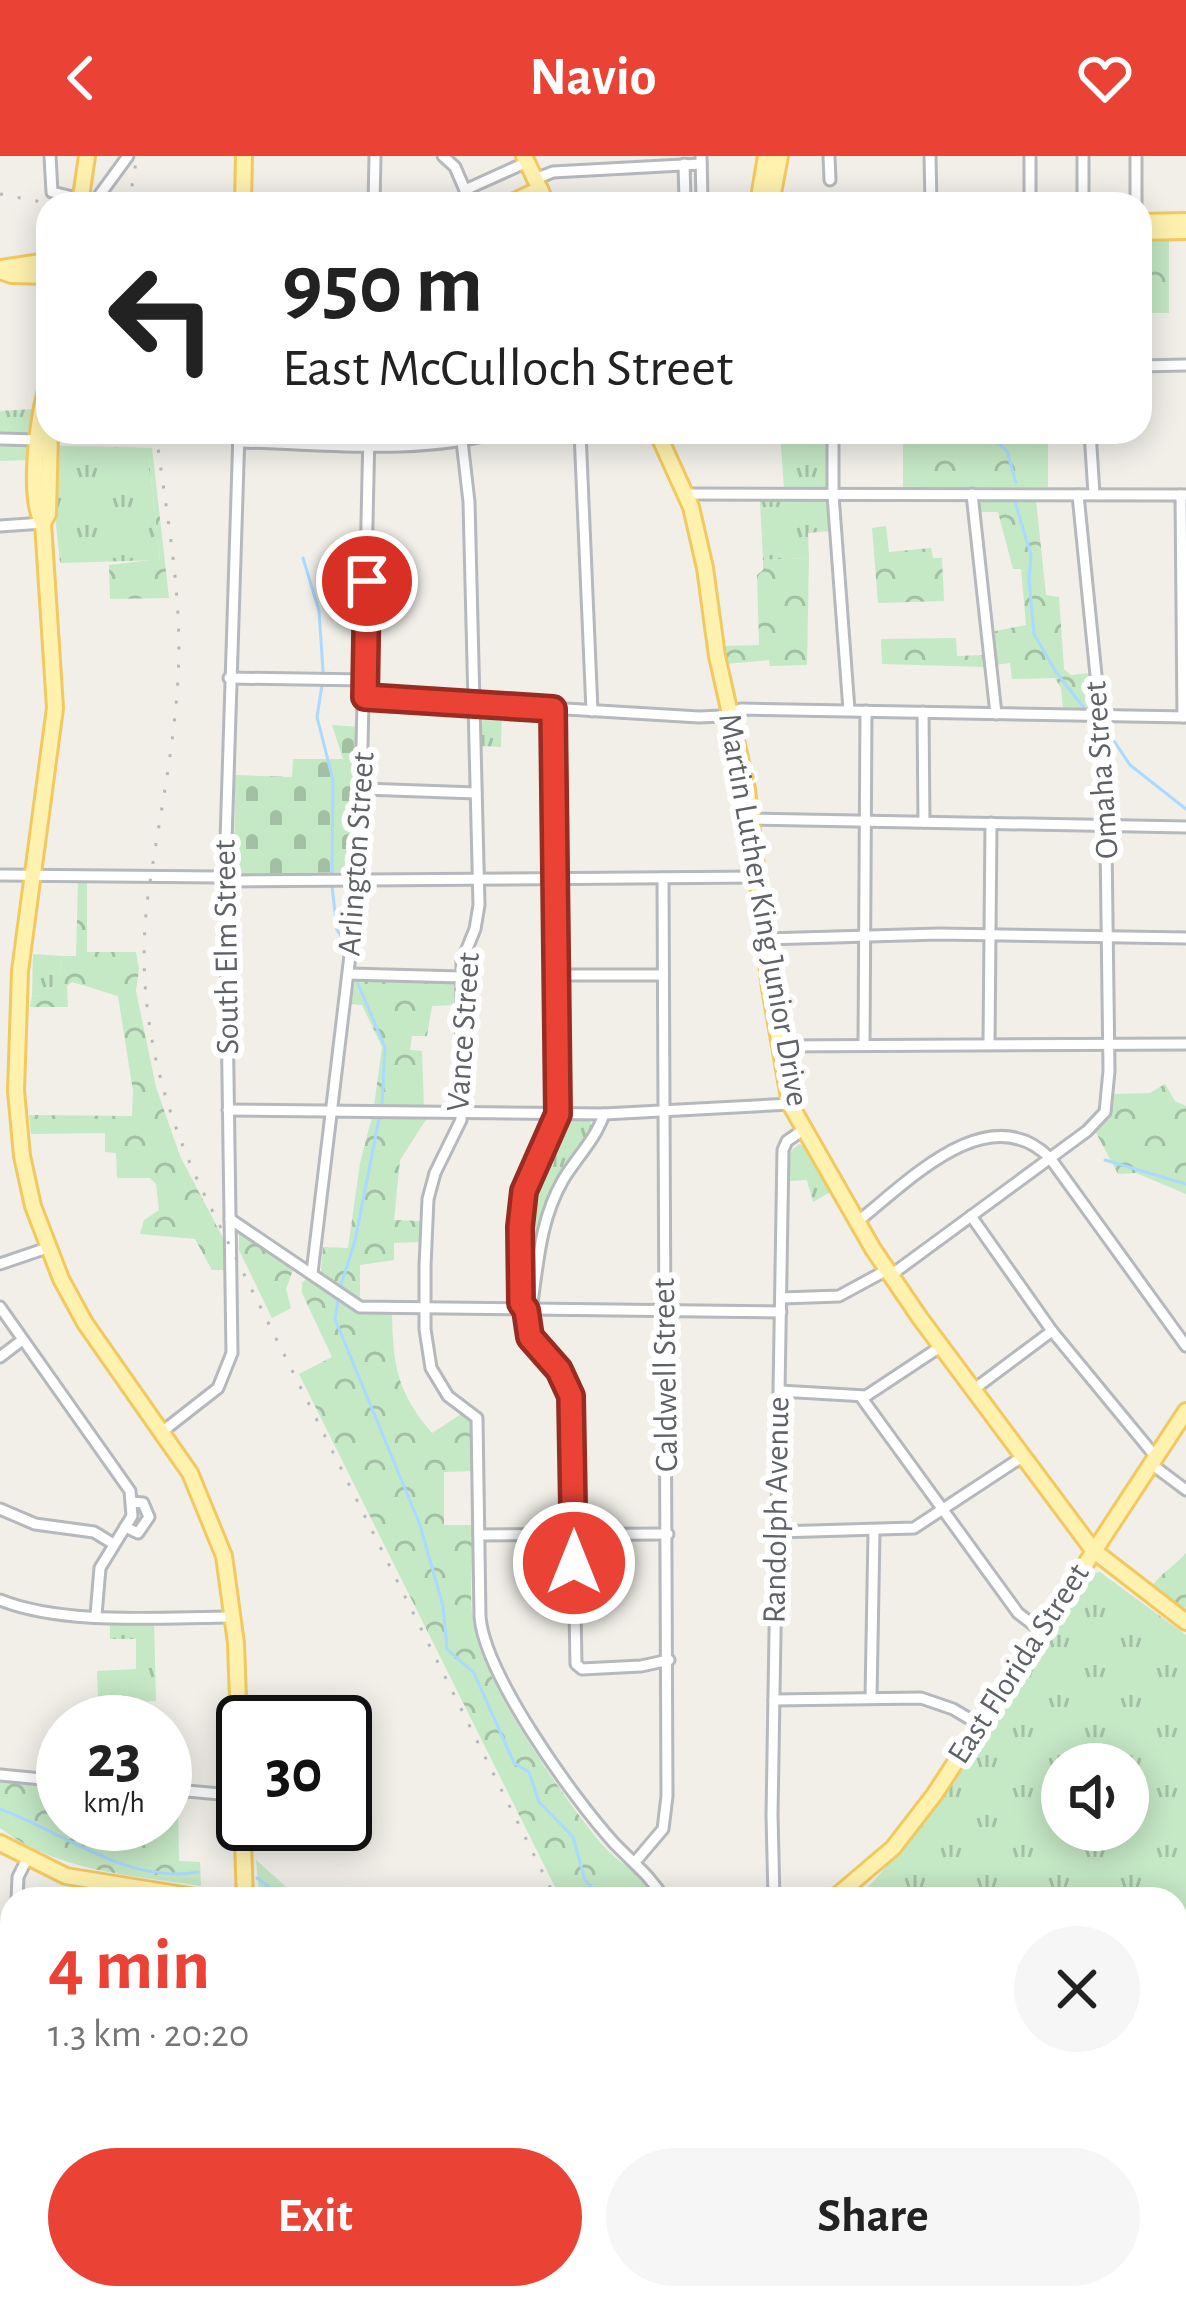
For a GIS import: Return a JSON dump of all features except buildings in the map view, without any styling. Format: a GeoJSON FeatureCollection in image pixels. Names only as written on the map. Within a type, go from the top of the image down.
{"type":"FeatureCollection","features":[{"type":"Feature","properties":{"kind":"main road"},"geometry":{"type":"LineString","coordinates":[[85,192],[87,156]]}},
{"type":"Feature","properties":{"kind":"main road"},"geometry":{"type":"LineString","coordinates":[[243,192],[244,156]]}},
{"type":"Feature","properties":{"kind":"main road"},"geometry":{"type":"LineString","coordinates":[[760,192],[766,156]]}},
{"type":"Feature","properties":{"kind":"main road"},"geometry":{"type":"LineString","coordinates":[[773,192],[780,156]]}},
{"type":"Feature","properties":{"kind":"main road"},"geometry":{"type":"LineString","coordinates":[[526,159],[541,191]]}},
{"type":"Feature","properties":{"kind":"main road"},"geometry":{"type":"LineString","coordinates":[[1152,222],[1186,221]]}},
{"type":"Feature","properties":{"kind":"main road"},"geometry":{"type":"LineString","coordinates":[[1152,232],[1186,231]]}},
{"type":"Feature","properties":{"kind":"main road"},"geometry":{"type":"LineString","coordinates":[[0,270],[36,263]]}},
{"type":"Feature","properties":{"kind":"main road"},"geometry":{"type":"LineString","coordinates":[[0,270],[36,276]]}},
{"type":"Feature","properties":{"kind":"main road"},"geometry":{"type":"LineString","coordinates":[[43,444],[37,514],[43,523],[55,718],[31,876],[9,1091],[25,1176],[47,1248],[86,1323],[163,1431],[207,1507],[224,1556],[234,1617],[237,1695]]}},
{"type":"Feature","properties":{"kind":"main road","name":"Martin Luther King Junior Drive"},"geometry":{"type":"LineString","coordinates":[[663,444],[686,494],[705,568],[714,641],[752,820],[778,1046],[790,1104],[889,1272],[1093,1550],[1186,1622]]}},
{"type":"Feature","properties":{"kind":"main road","name":"East Florida Street"},"geometry":{"type":"LineString","coordinates":[[847,1887],[893,1848],[980,1726],[1186,1411]]}},
{"type":"Feature","properties":{"kind":"main road"},"geometry":{"type":"LineString","coordinates":[[0,1843],[80,1879],[131,1887]]}},
{"type":"Feature","properties":{"kind":"main road"},"geometry":{"type":"LineString","coordinates":[[244,1851],[245,1887]]}},
{"type":"Feature","properties":{"kind":"street"},"geometry":{"type":"LineString","coordinates":[[50,156],[52,192]]}},
{"type":"Feature","properties":{"kind":"street"},"geometry":{"type":"LineString","coordinates":[[94,192],[128,156]]}},
{"type":"Feature","properties":{"kind":"street"},"geometry":{"type":"LineString","coordinates":[[374,192],[375,156]]}},
{"type":"Feature","properties":{"kind":"street"},"geometry":{"type":"LineString","coordinates":[[443,156],[455,166],[465,190],[526,159]]}},
{"type":"Feature","properties":{"kind":"street"},"geometry":{"type":"LineString","coordinates":[[829,156],[830,180]]}},
{"type":"Feature","properties":{"kind":"street"},"geometry":{"type":"LineString","coordinates":[[930,156],[931,192]]}},
{"type":"Feature","properties":{"kind":"street"},"geometry":{"type":"LineString","coordinates":[[1030,156],[1030,192]]}},
{"type":"Feature","properties":{"kind":"street"},"geometry":{"type":"LineString","coordinates":[[1083,156],[1083,192]]}},
{"type":"Feature","properties":{"kind":"street"},"geometry":{"type":"LineString","coordinates":[[1136,156],[1136,192]]}},
{"type":"Feature","properties":{"kind":"street"},"geometry":{"type":"LineString","coordinates":[[541,191],[553,172],[701,160],[702,192]]}},
{"type":"Feature","properties":{"kind":"street"},"geometry":{"type":"LineString","coordinates":[[684,164],[685,192]]}},
{"type":"Feature","properties":{"kind":"street"},"geometry":{"type":"LineString","coordinates":[[1152,365],[1186,365]]}},
{"type":"Feature","properties":{"kind":"street"},"geometry":{"type":"LineString","coordinates":[[0,440],[36,437]]}},
{"type":"Feature","properties":{"kind":"street","name":"South Elm Street"},"geometry":{"type":"LineString","coordinates":[[163,1431],[218,1388],[230,1367],[225,879],[239,444]]}},
{"type":"Feature","properties":{"kind":"street"},"geometry":{"type":"LineString","coordinates":[[353,444],[392,444]]}},
{"type":"Feature","properties":{"kind":"street","name":"Vance Street"},"geometry":{"type":"LineString","coordinates":[[462,444],[469,502],[477,921],[461,977],[461,1113],[428,1199],[427,1350],[434,1377],[448,1396],[477,1418],[481,1632],[502,1683],[601,1826],[657,1887]]}},
{"type":"Feature","properties":{"kind":"street"},"geometry":{"type":"LineString","coordinates":[[581,444],[592,711]]}},
{"type":"Feature","properties":{"kind":"street"},"geometry":{"type":"LineString","coordinates":[[833,444],[849,710]]}},
{"type":"Feature","properties":{"kind":"street"},"geometry":{"type":"LineString","coordinates":[[1091,444],[1094,494]]}},
{"type":"Feature","properties":{"kind":"street","name":"Arlington Street"},"geometry":{"type":"LineString","coordinates":[[312,1273],[359,880],[369,445]]}},
{"type":"Feature","properties":{"kind":"street"},"geometry":{"type":"LineString","coordinates":[[365,697],[700,717],[741,710],[849,710],[1184,717],[1183,495],[686,494]]}},
{"type":"Feature","properties":{"kind":"street"},"geometry":{"type":"LineString","coordinates":[[972,494],[996,714]]}},
{"type":"Feature","properties":{"kind":"street","name":"Omaha Street"},"geometry":{"type":"LineString","coordinates":[[782,1298],[839,1296],[889,1272],[1087,1131],[1105,1112],[1108,824],[1078,495]]}},
{"type":"Feature","properties":{"kind":"street"},"geometry":{"type":"LineString","coordinates":[[0,526],[43,523]]}},
{"type":"Feature","properties":{"kind":"street"},"geometry":{"type":"LineString","coordinates":[[230,678],[366,680]]}},
{"type":"Feature","properties":{"kind":"street"},"geometry":{"type":"LineString","coordinates":[[553,709],[558,1114],[533,1165],[522,1204],[521,1303],[530,1337],[559,1370],[571,1396],[576,1664],[599,1670],[669,1660]]}},
{"type":"Feature","properties":{"kind":"street"},"geometry":{"type":"LineString","coordinates":[[864,1045],[866,711]]}},
{"type":"Feature","properties":{"kind":"street"},"geometry":{"type":"LineString","coordinates":[[923,712],[924,822]]}},
{"type":"Feature","properties":{"kind":"street"},"geometry":{"type":"LineString","coordinates":[[363,789],[476,793]]}},
{"type":"Feature","properties":{"kind":"street"},"geometry":{"type":"LineString","coordinates":[[752,820],[1186,826]]}},
{"type":"Feature","properties":{"kind":"street"},"geometry":{"type":"LineString","coordinates":[[989,1043],[991,823]]}},
{"type":"Feature","properties":{"kind":"street"},"geometry":{"type":"LineString","coordinates":[[0,875],[359,880],[759,877]]}},
{"type":"Feature","properties":{"kind":"street","name":"Caldwell Street"},"geometry":{"type":"LineString","coordinates":[[635,1862],[658,1838],[666,1816],[663,878]]}},
{"type":"Feature","properties":{"kind":"street"},"geometry":{"type":"LineString","coordinates":[[765,939],[865,935],[1186,938]]}},
{"type":"Feature","properties":{"kind":"street"},"geometry":{"type":"LineString","coordinates":[[349,974],[461,977]]}},
{"type":"Feature","properties":{"kind":"street"},"geometry":{"type":"LineString","coordinates":[[557,974],[663,974]]}},
{"type":"Feature","properties":{"kind":"street"},"geometry":{"type":"LineString","coordinates":[[778,1046],[1186,1044]]}},
{"type":"Feature","properties":{"kind":"street"},"geometry":{"type":"LineString","coordinates":[[228,1111],[604,1114],[790,1104]]}},
{"type":"Feature","properties":{"kind":"street"},"geometry":{"type":"LineString","coordinates":[[526,1310],[532,1303],[543,1228],[553,1200],[604,1114]]}},
{"type":"Feature","properties":{"kind":"street","name":"Randolph Avenue"},"geometry":{"type":"LineString","coordinates":[[774,1887],[783,1150],[803,1130]]}},
{"type":"Feature","properties":{"kind":"street"},"geometry":{"type":"LineString","coordinates":[[857,1222],[924,1170],[979,1138],[1022,1138],[1050,1158],[1186,1346]]}},
{"type":"Feature","properties":{"kind":"street"},"geometry":{"type":"LineString","coordinates":[[971,1216],[1052,1331],[1153,1460],[1186,1490]]}},
{"type":"Feature","properties":{"kind":"street"},"geometry":{"type":"LineString","coordinates":[[230,1219],[360,1307],[781,1312]]}},
{"type":"Feature","properties":{"kind":"street"},"geometry":{"type":"LineString","coordinates":[[0,1264],[47,1248]]}},
{"type":"Feature","properties":{"kind":"street"},"geometry":{"type":"LineString","coordinates":[[0,1307],[121,1476],[132,1502],[132,1516],[100,1568],[96,1615]]}},
{"type":"Feature","properties":{"kind":"street"},"geometry":{"type":"LineString","coordinates":[[973,1390],[1052,1331]]}},
{"type":"Feature","properties":{"kind":"street"},"geometry":{"type":"LineString","coordinates":[[0,1357],[21,1341]]}},
{"type":"Feature","properties":{"kind":"street"},"geometry":{"type":"LineString","coordinates":[[780,1391],[861,1397],[940,1347]]}},
{"type":"Feature","properties":{"kind":"street"},"geometry":{"type":"LineString","coordinates":[[861,1397],[1018,1613],[1040,1630]]}},
{"type":"Feature","properties":{"kind":"street"},"geometry":{"type":"LineString","coordinates":[[777,1532],[914,1528],[1022,1456]]}},
{"type":"Feature","properties":{"kind":"street"},"geometry":{"type":"LineString","coordinates":[[125,1527],[138,1533],[149,1517],[143,1502],[132,1502]]}},
{"type":"Feature","properties":{"kind":"street"},"geometry":{"type":"LineString","coordinates":[[0,1509],[35,1524],[94,1532],[112,1544]]}},
{"type":"Feature","properties":{"kind":"street"},"geometry":{"type":"LineString","coordinates":[[871,1698],[874,1532]]}},
{"type":"Feature","properties":{"kind":"street"},"geometry":{"type":"LineString","coordinates":[[479,1535],[668,1534]]}},
{"type":"Feature","properties":{"kind":"street"},"geometry":{"type":"LineString","coordinates":[[0,1600],[21,1609],[96,1615],[234,1617]]}},
{"type":"Feature","properties":{"kind":"street"},"geometry":{"type":"LineString","coordinates":[[774,1700],[937,1702],[980,1726]]}},
{"type":"Feature","properties":{"kind":"street"},"geometry":{"type":"LineString","coordinates":[[0,1775],[36,1778]]}},
{"type":"Feature","properties":{"kind":"street"},"geometry":{"type":"LineString","coordinates":[[0,1884],[17,1885],[27,1859]]}},
{"type":"Feature","properties":{"kind":"green space"},"geometry":{"type":"Polygon","coordinates":[[[1152,239],[1169,239],[1169,264],[1152,264],[1152,239]]]}},
{"type":"Feature","properties":{"kind":"green space"},"geometry":{"type":"Polygon","coordinates":[[[1152,264],[1169,264],[1169,313],[1152,313],[1152,264]]]}},
{"type":"Feature","properties":{"kind":"green space"},"geometry":{"type":"Polygon","coordinates":[[[34,409],[29,460],[0,461],[0,411],[34,409]]]}},
{"type":"Feature","properties":{"kind":"green space"},"geometry":{"type":"Polygon","coordinates":[[[781,444],[827,444],[827,487],[784,488],[781,444]]]}},
{"type":"Feature","properties":{"kind":"green space"},"geometry":{"type":"Polygon","coordinates":[[[903,444],[1048,444],[1048,487],[903,487],[903,444]]]}},
{"type":"Feature","properties":{"kind":"green space"},"geometry":{"type":"Polygon","coordinates":[[[58,446],[123,447],[123,458],[149,458],[160,560],[60,563],[54,505],[58,446]]]}},
{"type":"Feature","properties":{"kind":"green space"},"geometry":{"type":"Polygon","coordinates":[[[123,447],[152,448],[169,598],[110,599],[109,565],[160,559],[149,458],[122,458],[123,447]]]}},
{"type":"Feature","properties":{"kind":"green space"},"geometry":{"type":"Polygon","coordinates":[[[976,500],[1036,500],[1046,595],[1059,597],[1064,669],[1071,675],[1090,673],[1092,709],[1063,709],[1055,678],[1012,679],[1010,663],[995,665],[991,632],[1026,625],[1021,569],[1013,569],[998,512],[978,512],[976,500]]]}},
{"type":"Feature","properties":{"kind":"green space"},"geometry":{"type":"Polygon","coordinates":[[[760,501],[828,501],[831,531],[808,533],[809,558],[763,560],[760,501]]]}},
{"type":"Feature","properties":{"kind":"green space"},"geometry":{"type":"Polygon","coordinates":[[[886,526],[889,552],[931,548],[933,558],[942,558],[944,601],[878,603],[872,528],[886,526]]]}},
{"type":"Feature","properties":{"kind":"green space"},"geometry":{"type":"Polygon","coordinates":[[[809,558],[807,665],[770,666],[769,660],[726,664],[722,646],[759,645],[757,575],[763,570],[763,560],[809,558]]]}},
{"type":"Feature","properties":{"kind":"green space"},"geometry":{"type":"Polygon","coordinates":[[[956,638],[957,656],[985,655],[986,667],[882,664],[881,639],[956,638]]]}},
{"type":"Feature","properties":{"kind":"green space"},"geometry":{"type":"Polygon","coordinates":[[[483,704],[502,705],[501,747],[481,746],[483,704]]]}},
{"type":"Feature","properties":{"kind":"green space"},"geometry":{"type":"Polygon","coordinates":[[[332,725],[360,727],[355,872],[234,874],[235,775],[292,777],[293,759],[343,759],[332,725]]]}},
{"type":"Feature","properties":{"kind":"green space"},"geometry":{"type":"Polygon","coordinates":[[[87,881],[87,952],[136,952],[136,991],[156,1087],[180,1156],[223,1238],[224,1270],[212,1270],[195,1239],[140,1234],[144,1220],[159,1210],[156,1184],[150,1178],[117,1178],[116,1153],[105,1152],[105,1133],[31,1134],[29,1115],[132,1116],[133,1091],[118,996],[72,982],[67,986],[68,1007],[30,1007],[32,996],[42,995],[57,983],[63,956],[76,956],[78,882],[87,881]]]}},
{"type":"Feature","properties":{"kind":"green space"},"geometry":{"type":"Polygon","coordinates":[[[33,954],[63,956],[57,983],[42,995],[32,996],[33,954]]]}},
{"type":"Feature","properties":{"kind":"green space"},"geometry":{"type":"Polygon","coordinates":[[[355,980],[455,983],[455,1005],[432,1006],[427,1036],[412,1036],[410,1050],[422,1051],[424,1107],[374,1106],[382,1047],[362,1005],[351,1004],[355,980]]]}},
{"type":"Feature","properties":{"kind":"green space"},"geometry":{"type":"Polygon","coordinates":[[[1165,1084],[1175,1101],[1186,1106],[1186,1194],[1136,1173],[1118,1174],[1095,1131],[1109,1119],[1114,1094],[1150,1093],[1165,1084]]]}},
{"type":"Feature","properties":{"kind":"green space"},"geometry":{"type":"Polygon","coordinates":[[[372,1117],[427,1118],[400,1160],[394,1220],[420,1221],[420,1242],[394,1243],[394,1260],[360,1265],[360,1299],[321,1272],[323,1247],[348,1248],[372,1117]]]}},
{"type":"Feature","properties":{"kind":"green space"},"geometry":{"type":"Polygon","coordinates":[[[566,1119],[589,1119],[593,1127],[546,1202],[526,1302],[526,1230],[533,1183],[551,1139],[566,1119]]]}},
{"type":"Feature","properties":{"kind":"green space"},"geometry":{"type":"Polygon","coordinates":[[[799,1144],[806,1147],[832,1191],[813,1202],[807,1180],[789,1181],[790,1152],[799,1144]]]}},
{"type":"Feature","properties":{"kind":"green space"},"geometry":{"type":"Polygon","coordinates":[[[239,1229],[294,1267],[286,1289],[291,1308],[272,1318],[239,1250],[239,1229]]]}},
{"type":"Feature","properties":{"kind":"green space"},"geometry":{"type":"Polygon","coordinates":[[[308,1277],[362,1313],[392,1313],[399,1378],[432,1433],[463,1413],[473,1422],[473,1471],[444,1472],[444,1525],[473,1525],[472,1609],[483,1658],[511,1713],[567,1799],[607,1850],[650,1887],[555,1887],[299,1374],[332,1357],[302,1293],[308,1277]]]}},
{"type":"Feature","properties":{"kind":"green space"},"geometry":{"type":"Polygon","coordinates":[[[1186,1553],[1186,1607],[1185,1609],[1152,1586],[1186,1553]]]}},
{"type":"Feature","properties":{"kind":"green space"},"geometry":{"type":"Polygon","coordinates":[[[1100,1572],[1186,1635],[1186,1887],[870,1885],[924,1824],[1090,1574],[1100,1572]]]}},
{"type":"Feature","properties":{"kind":"green space"},"geometry":{"type":"Polygon","coordinates":[[[110,1621],[154,1622],[156,1695],[98,1695],[97,1671],[136,1669],[136,1639],[110,1639],[110,1621]]]}},
{"type":"Feature","properties":{"kind":"green space"},"geometry":{"type":"Polygon","coordinates":[[[0,1780],[36,1783],[36,1849],[0,1828],[0,1780]]]}},
{"type":"Feature","properties":{"kind":"green space"},"geometry":{"type":"Polygon","coordinates":[[[39,1851],[179,1851],[179,1861],[200,1862],[201,1886],[96,1869],[39,1851]]]}},
{"type":"Feature","properties":{"kind":"green space"},"geometry":{"type":"Polygon","coordinates":[[[256,1860],[286,1887],[258,1887],[256,1860]]]}},
{"type":"Feature","properties":{"kind":"waterway"},"geometry":{"type":"LineString","coordinates":[[999,444],[1007,451],[1016,483]]}},
{"type":"Feature","properties":{"kind":"waterway"},"geometry":{"type":"LineString","coordinates":[[1015,502],[1031,555],[1034,634],[1084,708]]}},
{"type":"Feature","properties":{"kind":"waterway"},"geometry":{"type":"LineString","coordinates":[[303,558],[319,611],[323,671]]}},
{"type":"Feature","properties":{"kind":"waterway"},"geometry":{"type":"LineString","coordinates":[[322,685],[317,717],[333,780],[332,872]]}},
{"type":"Feature","properties":{"kind":"waterway"},"geometry":{"type":"LineString","coordinates":[[1112,738],[1130,765],[1186,809]]}},
{"type":"Feature","properties":{"kind":"waterway"},"geometry":{"type":"LineString","coordinates":[[332,886],[337,930],[344,940]]}},
{"type":"Feature","properties":{"kind":"waterway"},"geometry":{"type":"LineString","coordinates":[[358,984],[385,1047],[382,1105]]}},
{"type":"Feature","properties":{"kind":"waterway"},"geometry":{"type":"LineString","coordinates":[[341,1285],[355,1241],[379,1119]]}},
{"type":"Feature","properties":{"kind":"waterway"},"geometry":{"type":"LineString","coordinates":[[1105,1160],[1186,1184]]}},
{"type":"Feature","properties":{"kind":"waterway"},"geometry":{"type":"LineString","coordinates":[[338,1301],[335,1319],[420,1525],[443,1606],[447,1649],[474,1673],[514,1763],[529,1772],[539,1802],[573,1837],[591,1887]]}},
{"type":"Feature","properties":{"kind":"waterway"},"geometry":{"type":"LineString","coordinates":[[0,1809],[121,1864],[172,1874],[198,1872]]}},
{"type":"Feature","properties":{"kind":"waterway"},"geometry":{"type":"LineString","coordinates":[[257,1878],[269,1887]]}},
{"type":"Feature","properties":{"kind":"railway"},"geometry":{"type":"LineString","coordinates":[[131,192],[137,156]]}},
{"type":"Feature","properties":{"kind":"railway"},"geometry":{"type":"LineString","coordinates":[[0,194],[36,201]]}},
{"type":"Feature","properties":{"kind":"railway"},"geometry":{"type":"LineString","coordinates":[[158,444],[173,555],[179,647],[173,733],[145,936],[148,1013],[163,1088],[206,1198],[550,1887]]}},
{"type":"Feature","properties":{"kind":"route"},"geometry":{"type":"LineString","coordinates":[[367,581],[365,697],[553,709],[558,1114],[524,1191],[521,1303],[530,1337],[559,1370],[571,1396],[574,1563]]}}]}
